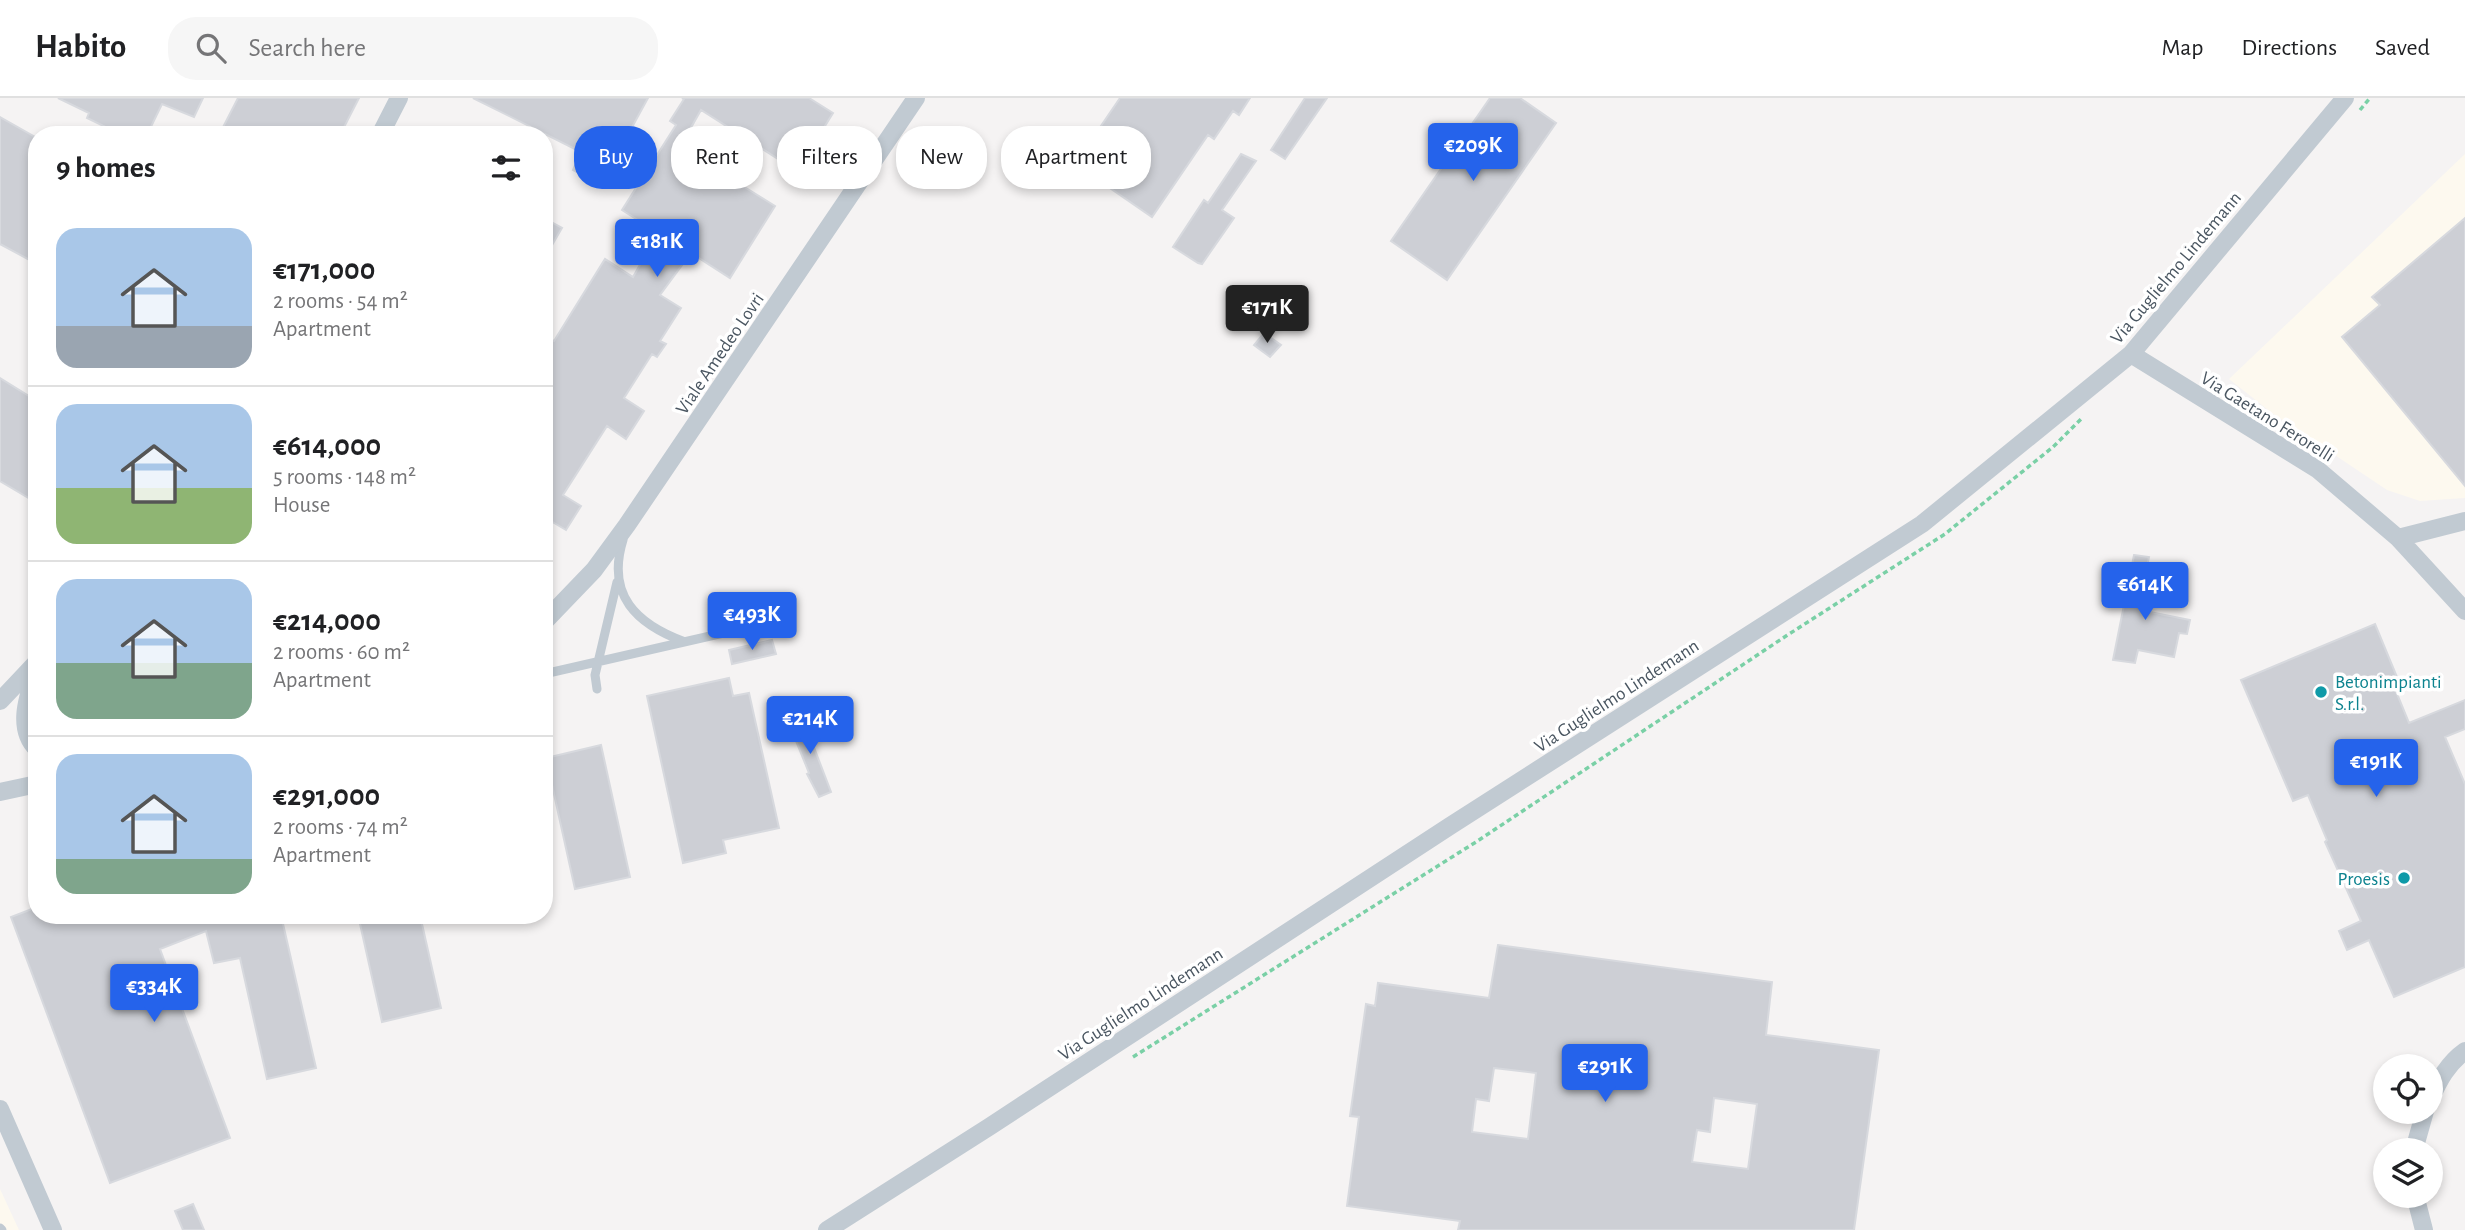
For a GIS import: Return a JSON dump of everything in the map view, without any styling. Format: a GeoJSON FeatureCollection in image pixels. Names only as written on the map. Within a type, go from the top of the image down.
{"type":"FeatureCollection","features":[{"type":"Feature","properties":{"kind":"street"},"geometry":{"type":"LineString","coordinates":[[385,126],[399,98]]}},
{"type":"Feature","properties":{"kind":"street","name":"Viale Amedeo Lovri"},"geometry":{"type":"LineString","coordinates":[[553,613],[594,570],[627,525],[916,98]]}},
{"type":"Feature","properties":{"kind":"street","name":"Via Guglielmo Lindemann"},"geometry":{"type":"LineString","coordinates":[[827,1230],[1922,524],[2038,433],[2131,354],[2345,98]]}},
{"type":"Feature","properties":{"kind":"street","name":"Via Gaetano Ferorelli"},"geometry":{"type":"LineString","coordinates":[[2131,354],[2317,470],[2398,538],[2465,611]]}},
{"type":"Feature","properties":{"kind":"street"},"geometry":{"type":"LineString","coordinates":[[2398,538],[2465,521]]}},
{"type":"Feature","properties":{"kind":"street"},"geometry":{"type":"LineString","coordinates":[[0,701],[28,672]]}},
{"type":"Feature","properties":{"kind":"street"},"geometry":{"type":"LineString","coordinates":[[28,698],[25,725],[28,733]]}},
{"type":"Feature","properties":{"kind":"street"},"geometry":{"type":"LineString","coordinates":[[0,792],[28,786]]}},
{"type":"Feature","properties":{"kind":"street"},"geometry":{"type":"LineString","coordinates":[[2443,1075],[2455,1058],[2465,1051]]}},
{"type":"Feature","properties":{"kind":"street"},"geometry":{"type":"LineString","coordinates":[[0,1110],[53,1230]]}},
{"type":"Feature","properties":{"kind":"street"},"geometry":{"type":"LineString","coordinates":[[2418,1208],[2424,1230]]}},
{"type":"Feature","properties":{"kind":"lane"},"geometry":{"type":"LineString","coordinates":[[597,689],[595,675],[617,580],[617,559],[627,525]]}},
{"type":"Feature","properties":{"kind":"lane"},"geometry":{"type":"LineString","coordinates":[[617,580],[624,596],[642,618],[668,635],[687,642]]}},
{"type":"Feature","properties":{"kind":"lane"},"geometry":{"type":"LineString","coordinates":[[553,672],[754,626]]}},
{"type":"Feature","properties":{"kind":"shaded area"},"geometry":{"type":"Polygon","coordinates":[[[2465,154],[2465,498],[2420,501],[2387,490],[2272,413],[2229,379],[2465,154]]]}},
{"type":"Feature","properties":{"kind":"shaded area"},"geometry":{"type":"Polygon","coordinates":[[[0,1189],[19,1230],[0,1230],[0,1189]]]}},
{"type":"Feature","properties":{"kind":"building"},"geometry":{"type":"Polygon","coordinates":[[[58,98],[203,98],[194,117],[162,104],[151,126],[103,126],[87,118],[89,113],[58,98]]]}},
{"type":"Feature","properties":{"kind":"building"},"geometry":{"type":"Polygon","coordinates":[[[238,98],[359,98],[345,126],[224,126],[238,98]]]}},
{"type":"Feature","properties":{"kind":"building"},"geometry":{"type":"Polygon","coordinates":[[[473,98],[648,98],[633,126],[574,126],[574,148],[553,138],[553,126],[529,126],[473,98]]]}},
{"type":"Feature","properties":{"kind":"building"},"geometry":{"type":"Polygon","coordinates":[[[682,98],[809,98],[833,113],[825,126],[777,126],[777,158],[763,149],[763,126],[726,126],[701,110],[692,126],[675,126],[670,121],[684,99],[682,98]]]}},
{"type":"Feature","properties":{"kind":"building"},"geometry":{"type":"Polygon","coordinates":[[[1120,98],[1250,98],[1239,115],[1233,111],[1214,139],[1208,135],[1152,217],[1111,189],[1151,189],[1151,126],[1101,126],[1120,98]]]}},
{"type":"Feature","properties":{"kind":"building"},"geometry":{"type":"Polygon","coordinates":[[[1305,98],[1327,98],[1285,159],[1271,150],[1305,98]]]}},
{"type":"Feature","properties":{"kind":"building"},"geometry":{"type":"Polygon","coordinates":[[[1490,98],[1520,98],[1556,123],[1447,280],[1391,241],[1490,98]]]}},
{"type":"Feature","properties":{"kind":"building"},"geometry":{"type":"Polygon","coordinates":[[[0,117],[28,133],[28,259],[0,244],[0,117]]]}},
{"type":"Feature","properties":{"kind":"building"},"geometry":{"type":"Polygon","coordinates":[[[671,133],[671,189],[748,189],[775,206],[730,278],[691,253],[660,295],[681,308],[660,341],[666,344],[657,357],[652,354],[624,398],[644,411],[626,439],[607,426],[563,495],[581,506],[566,530],[553,522],[553,340],[605,259],[633,277],[658,233],[622,210],[635,189],[657,189],[657,155],[671,133]]]}},
{"type":"Feature","properties":{"kind":"building"},"geometry":{"type":"Polygon","coordinates":[[[1241,154],[1256,161],[1222,210],[1234,218],[1202,264],[1198,263],[1173,247],[1204,200],[1208,203],[1241,154]]]}},
{"type":"Feature","properties":{"kind":"building"},"geometry":{"type":"Polygon","coordinates":[[[2465,218],[2465,486],[2342,337],[2380,305],[2372,297],[2465,218]]]}},
{"type":"Feature","properties":{"kind":"building"},"geometry":{"type":"Polygon","coordinates":[[[553,223],[562,228],[553,244],[553,223]]]}},
{"type":"Feature","properties":{"kind":"building"},"geometry":{"type":"Polygon","coordinates":[[[1264,333],[1281,345],[1270,357],[1254,345],[1264,333]]]}},
{"type":"Feature","properties":{"kind":"building"},"geometry":{"type":"Polygon","coordinates":[[[0,378],[28,395],[28,498],[0,481],[0,378]]]}},
{"type":"Feature","properties":{"kind":"building"},"geometry":{"type":"Polygon","coordinates":[[[2134,555],[2149,557],[2142,591],[2148,592],[2145,611],[2190,620],[2187,634],[2179,633],[2174,657],[2138,650],[2135,663],[2113,660],[2134,555]]]}},
{"type":"Feature","properties":{"kind":"building"},"geometry":{"type":"Polygon","coordinates":[[[2375,624],[2399,682],[2393,684],[2409,723],[2465,700],[2465,729],[2445,737],[2465,784],[2465,967],[2394,997],[2369,940],[2347,950],[2339,931],[2361,921],[2325,842],[2327,840],[2308,795],[2293,801],[2241,680],[2375,624]]]}},
{"type":"Feature","properties":{"kind":"building"},"geometry":{"type":"Polygon","coordinates":[[[772,640],[776,654],[732,664],[729,650],[772,640]]]}},
{"type":"Feature","properties":{"kind":"building"},"geometry":{"type":"Polygon","coordinates":[[[729,678],[733,696],[749,693],[779,828],[723,840],[726,853],[683,863],[647,696],[729,678]]]}},
{"type":"Feature","properties":{"kind":"building"},"geometry":{"type":"Polygon","coordinates":[[[802,716],[831,792],[819,797],[807,774],[809,773],[788,721],[802,716]]]}},
{"type":"Feature","properties":{"kind":"building"},"geometry":{"type":"Polygon","coordinates":[[[601,745],[630,877],[575,889],[553,790],[553,756],[601,745]]]}},
{"type":"Feature","properties":{"kind":"building"},"geometry":{"type":"Polygon","coordinates":[[[28,910],[28,924],[283,924],[316,1068],[267,1079],[240,958],[214,963],[206,931],[160,949],[230,1138],[110,1183],[11,917],[28,910]]]}},
{"type":"Feature","properties":{"kind":"building"},"geometry":{"type":"Polygon","coordinates":[[[360,924],[422,924],[441,1008],[382,1022],[360,924]]]}},
{"type":"Feature","properties":{"kind":"building"},"geometry":{"type":"Polygon","coordinates":[[[1498,945],[1772,982],[1766,1035],[1879,1050],[1854,1230],[1458,1230],[1460,1221],[1347,1206],[1359,1117],[1350,1116],[1366,1004],[1375,1006],[1378,983],[1489,998],[1498,945]],[[1494,1068],[1489,1101],[1476,1099],[1472,1132],[1528,1139],[1536,1073],[1494,1068]],[[1714,1098],[1710,1132],[1697,1130],[1692,1162],[1748,1169],[1757,1104],[1714,1098]]]}},
{"type":"Feature","properties":{"kind":"building"},"geometry":{"type":"Polygon","coordinates":[[[193,1204],[204,1230],[183,1230],[175,1211],[193,1204]]]}},
{"type":"Feature","properties":{"kind":"place","name":"Betonimpianti S.r.l."},"geometry":{"type":"Point","coordinates":[2321,692]}},
{"type":"Feature","properties":{"kind":"place","name":"Proesis"},"geometry":{"type":"Point","coordinates":[2404,878]}}]}
